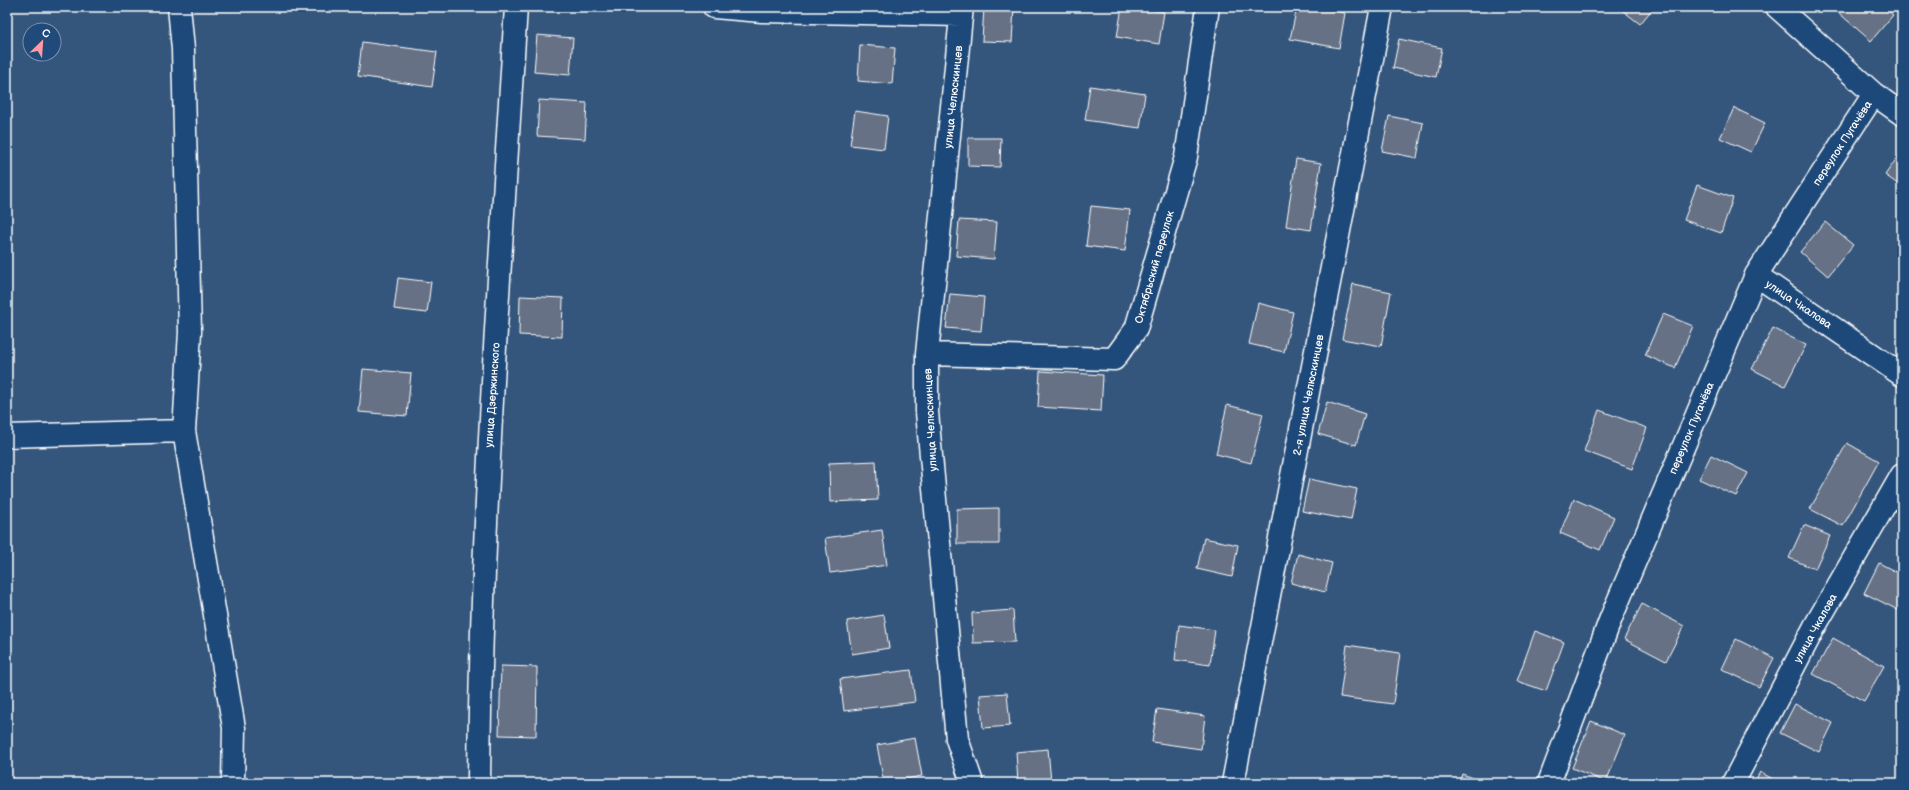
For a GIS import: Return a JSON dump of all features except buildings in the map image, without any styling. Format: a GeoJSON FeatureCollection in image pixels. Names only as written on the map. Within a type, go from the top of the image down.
{"type":"FeatureCollection","features":[{"type":"Feature","properties":{"kind":"street"},"geometry":{"type":"LineString","coordinates":[[179,7],[183,49],[190,332],[184,432],[234,728],[232,783]]}},
{"type":"Feature","properties":{"kind":"street","name":"улица Дзержинского"},"geometry":{"type":"LineString","coordinates":[[478,783],[480,656],[488,460],[516,7]]}},
{"type":"Feature","properties":{"kind":"street"},"geometry":{"type":"LineString","coordinates":[[714,7],[762,11],[961,11]]}},
{"type":"Feature","properties":{"kind":"street","name":"Октябрьский переулок"},"geometry":{"type":"LineString","coordinates":[[927,354],[1114,359],[1136,329],[1186,157],[1208,7]]}},
{"type":"Feature","properties":{"kind":"street","name":"2-я улица Челюскинцев"},"geometry":{"type":"LineString","coordinates":[[1233,783],[1382,7]]}},
{"type":"Feature","properties":{"kind":"street"},"geometry":{"type":"LineString","coordinates":[[1777,7],[1874,94],[1902,114]]}},
{"type":"Feature","properties":{"kind":"street","name":"улица Челюскинцев"},"geometry":{"type":"LineString","coordinates":[[961,11],[927,354],[927,412],[957,739],[972,783]]}},
{"type":"Feature","properties":{"kind":"street","name":"переулок Пугачёва"},"geometry":{"type":"LineString","coordinates":[[1549,783],[1611,618],[1756,275],[1874,94]]}},
{"type":"Feature","properties":{"kind":"street","name":"улица Чкалова"},"geometry":{"type":"LineString","coordinates":[[1756,275],[1902,375]]}},
{"type":"Feature","properties":{"kind":"street"},"geometry":{"type":"LineString","coordinates":[[7,436],[184,432]]}},
{"type":"Feature","properties":{"kind":"street","name":"улица Чкалова"},"geometry":{"type":"LineString","coordinates":[[1733,783],[1815,626],[1902,475]]}}]}
